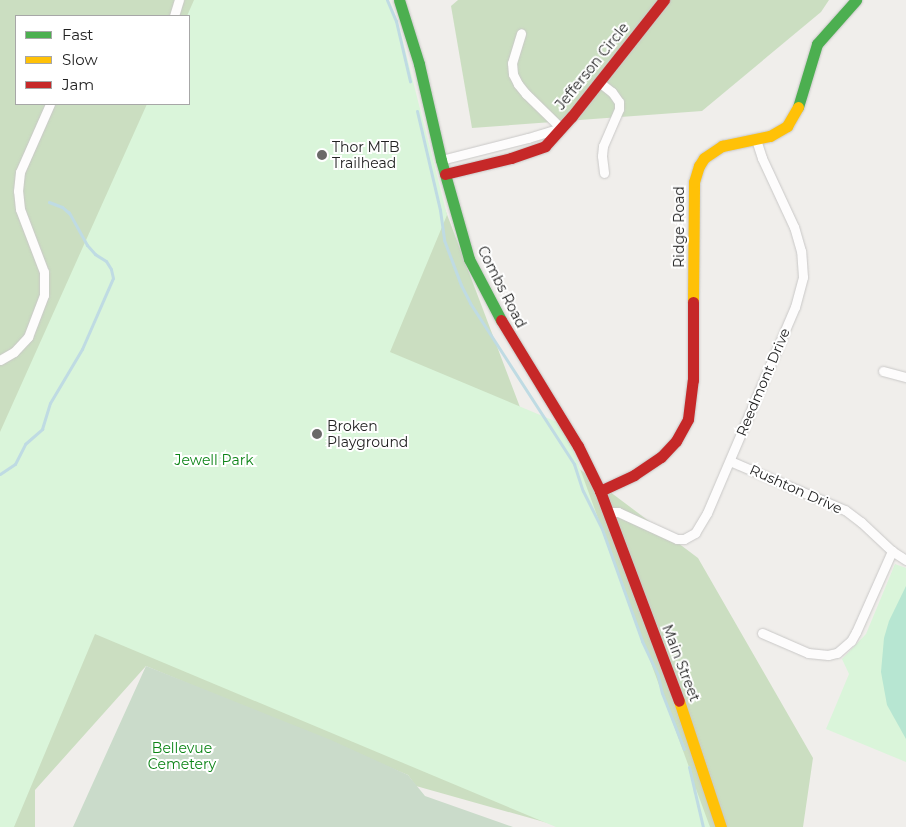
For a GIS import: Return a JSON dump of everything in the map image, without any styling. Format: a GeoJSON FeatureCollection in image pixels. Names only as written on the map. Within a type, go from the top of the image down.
{"type":"FeatureCollection","features":[{"type":"Feature","properties":{"kind":"street"},"geometry":{"type":"LineString","coordinates":[[174,15],[178,0]]}},
{"type":"Feature","properties":{"kind":"street","name":"Combs Road"},"geometry":{"type":"LineString","coordinates":[[399,0],[419,64],[462,240],[478,280],[578,446],[600,490],[608,512]]}},
{"type":"Feature","properties":{"kind":"street","name":"Jefferson Circle"},"geometry":{"type":"LineString","coordinates":[[445,174],[532,152],[545,146],[664,0]]}},
{"type":"Feature","properties":{"kind":"street","name":"Ridge Road"},"geometry":{"type":"LineString","coordinates":[[600,490],[634,474],[661,457],[676,441],[688,419],[693,380],[693,193],[695,174],[704,158],[713,151],[722,146],[756,139],[779,131],[793,118],[798,108],[817,44],[856,0]]}},
{"type":"Feature","properties":{"kind":"street"},"geometry":{"type":"LineString","coordinates":[[521,33],[512,64],[513,74],[526,94],[561,128]]}},
{"type":"Feature","properties":{"kind":"street"},"geometry":{"type":"LineString","coordinates":[[599,82],[612,92],[619,102],[603,146],[604,173]]}},
{"type":"Feature","properties":{"kind":"street"},"geometry":{"type":"LineString","coordinates":[[0,360],[14,352],[25,342],[36,321],[44,295],[44,272],[20,209],[18,191],[20,172],[50,105]]}},
{"type":"Feature","properties":{"kind":"street","name":"Jefferson Circle"},"geometry":{"type":"LineString","coordinates":[[441,160],[561,128]]}},
{"type":"Feature","properties":{"kind":"street","name":"Reedmont Drive"},"geometry":{"type":"LineString","coordinates":[[608,512],[618,512],[670,538],[684,539],[695,533],[703,522],[730,461],[795,307],[803,277],[804,264],[798,240],[762,158],[756,139]]}},
{"type":"Feature","properties":{"kind":"street"},"geometry":{"type":"LineString","coordinates":[[883,371],[906,377]]}},
{"type":"Feature","properties":{"kind":"street","name":"Rushton Drive"},"geometry":{"type":"LineString","coordinates":[[730,461],[845,510],[892,551],[906,560]]}},
{"type":"Feature","properties":{"kind":"street","name":"Main Street"},"geometry":{"type":"LineString","coordinates":[[608,512],[696,746],[721,827]]}},
{"type":"Feature","properties":{"kind":"street"},"geometry":{"type":"LineString","coordinates":[[762,633],[808,653],[828,655],[837,653],[851,640],[856,632],[892,551]]}},
{"type":"Feature","properties":{"kind":"green space","name":"Jewell Park"},"geometry":{"type":"Polygon","coordinates":[[[0,0],[292,0],[412,122],[529,431],[698,558],[813,758],[803,827],[562,827],[416,786],[408,775],[146,666],[35,790],[35,827],[0,827],[0,0]]]}},
{"type":"Feature","properties":{"kind":"green space","name":"Jewell Park"},"geometry":{"type":"Polygon","coordinates":[[[194,0],[388,0],[402,38],[447,215],[390,352],[564,425],[693,778],[694,793],[696,789],[710,827],[556,827],[95,634],[14,827],[0,827],[0,432],[147,105],[190,105],[190,15],[187,15],[194,0]]]}},
{"type":"Feature","properties":{"kind":"green space"},"geometry":{"type":"Polygon","coordinates":[[[458,0],[829,0],[821,12],[702,111],[472,128],[451,6],[458,0]]]}},
{"type":"Feature","properties":{"kind":"green space"},"geometry":{"type":"Polygon","coordinates":[[[895,564],[906,568],[906,762],[826,729],[849,674],[842,659],[866,634],[895,564]]]}},
{"type":"Feature","properties":{"kind":"green space"},"geometry":{"type":"Polygon","coordinates":[[[906,586],[906,739],[887,705],[881,672],[884,638],[889,621],[906,586]]]}},
{"type":"Feature","properties":{"kind":"green space","name":"Bellevue Cemetery"},"geometry":{"type":"Polygon","coordinates":[[[146,666],[331,740],[408,775],[425,796],[513,827],[73,827],[146,666]]]}},
{"type":"Feature","properties":{"kind":"waterway"},"geometry":{"type":"LineString","coordinates":[[387,0],[396,21],[410,81]]}},
{"type":"Feature","properties":{"kind":"waterway"},"geometry":{"type":"LineString","coordinates":[[417,111],[440,210],[444,240],[461,285],[470,303],[574,464],[583,491],[602,529],[642,641],[658,676],[662,693],[684,749]]}},
{"type":"Feature","properties":{"kind":"waterway"},"geometry":{"type":"LineString","coordinates":[[0,474],[15,464],[25,444],[42,429],[50,403],[82,349],[113,278],[111,269],[106,261],[95,254],[87,245],[69,213],[62,207],[49,202]]}},
{"type":"Feature","properties":{"kind":"waterway"},"geometry":{"type":"LineString","coordinates":[[689,767],[703,827]]}},
{"type":"Feature","properties":{"kind":"traffic: fast"},"geometry":{"type":"LineString","coordinates":[[399,0],[419,64],[441,160],[469,259],[501,320]]}},
{"type":"Feature","properties":{"kind":"traffic: fast"},"geometry":{"type":"LineString","coordinates":[[798,107],[817,44],[856,0]]}},
{"type":"Feature","properties":{"kind":"traffic: slow"},"geometry":{"type":"LineString","coordinates":[[693,302],[694,182],[699,166],[704,158],[722,146],[770,136],[787,126],[798,107]]}},
{"type":"Feature","properties":{"kind":"traffic: slow"},"geometry":{"type":"LineString","coordinates":[[679,701],[721,827]]}},
{"type":"Feature","properties":{"kind":"traffic: jam"},"geometry":{"type":"LineString","coordinates":[[445,174],[511,158],[545,146],[572,116],[664,0]]}},
{"type":"Feature","properties":{"kind":"traffic: jam"},"geometry":{"type":"LineString","coordinates":[[600,491],[634,475],[661,457],[676,441],[688,419],[693,380],[693,302]]}},
{"type":"Feature","properties":{"kind":"traffic: jam"},"geometry":{"type":"LineString","coordinates":[[501,320],[578,446],[600,491],[679,701]]}},
{"type":"Feature","properties":{"kind":"place","name":"Thor MTB Trailhead"},"geometry":{"type":"Point","coordinates":[322,155]}},
{"type":"Feature","properties":{"kind":"place","name":"Broken Playground"},"geometry":{"type":"Point","coordinates":[317,434]}}]}
